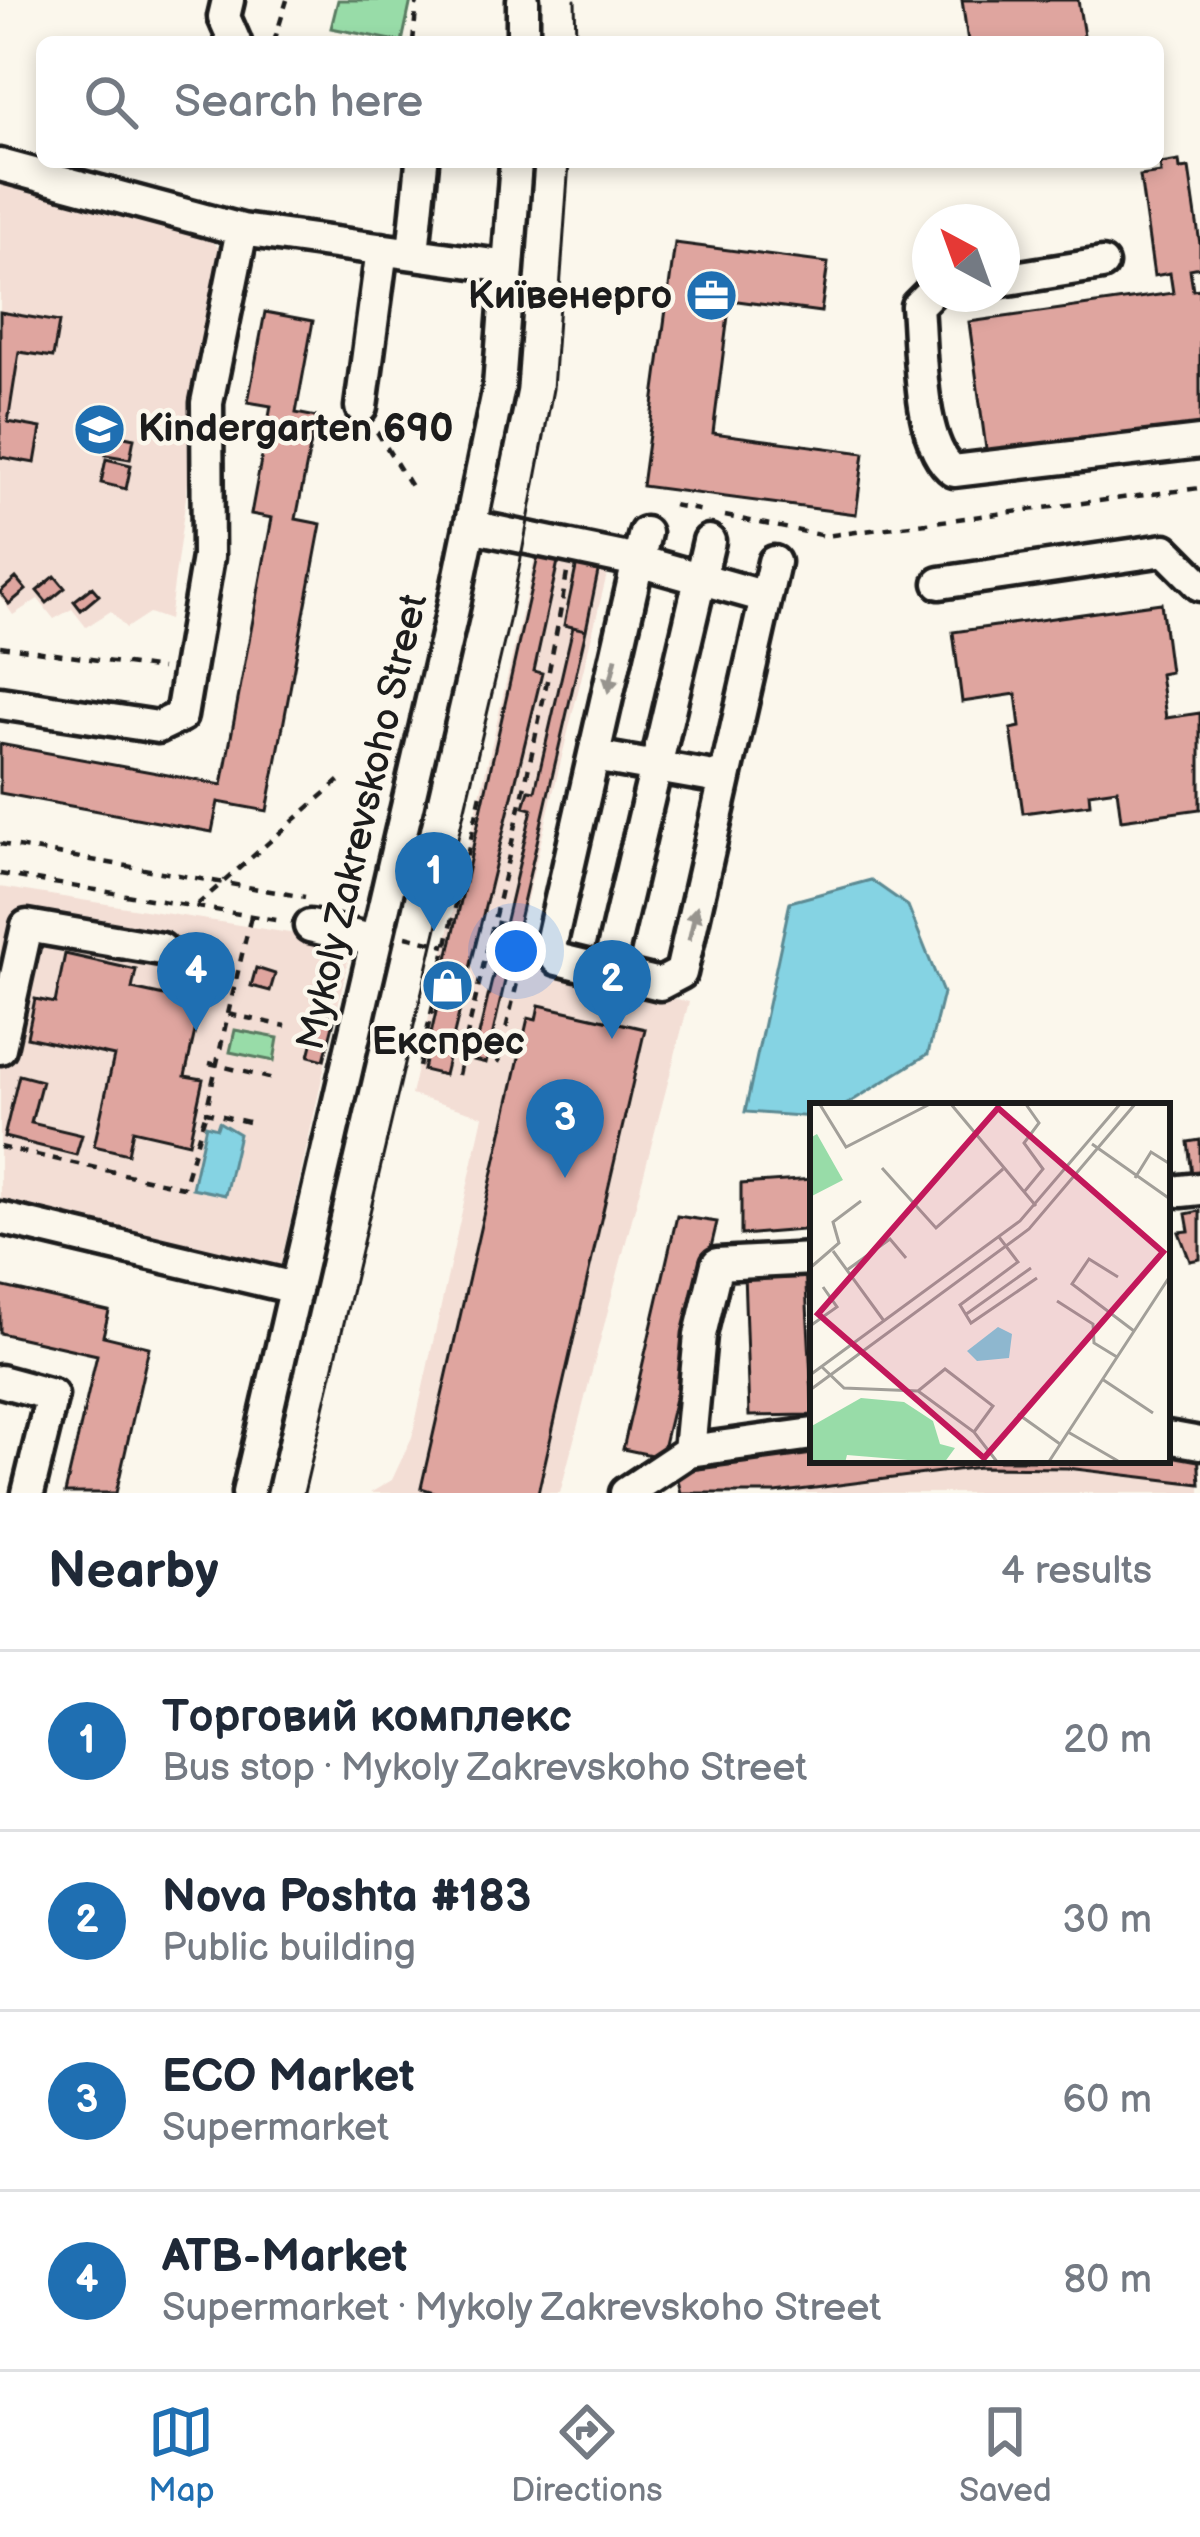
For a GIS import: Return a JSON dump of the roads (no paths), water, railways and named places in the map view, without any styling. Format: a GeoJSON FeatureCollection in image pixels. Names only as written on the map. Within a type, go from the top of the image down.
{"type":"FeatureCollection","features":[{"type":"Feature","properties":{"kind":"street"},"geometry":{"type":"LineString","coordinates":[[229,0],[224,17],[232,36]]}},
{"type":"Feature","properties":{"kind":"street"},"geometry":{"type":"LineString","coordinates":[[523,0],[524,36]]}},
{"type":"Feature","properties":{"kind":"street"},"geometry":{"type":"LineString","coordinates":[[0,164],[242,230],[508,267]]}},
{"type":"Feature","properties":{"kind":"street"},"geometry":{"type":"LineString","coordinates":[[361,406],[420,168]]}},
{"type":"Feature","properties":{"kind":"street","name":"Mykoly Zakrevskoho Street"},"geometry":{"type":"LineString","coordinates":[[248,1493],[499,388],[516,168]]}},
{"type":"Feature","properties":{"kind":"street"},"geometry":{"type":"LineString","coordinates":[[0,703],[158,728],[181,716],[208,556],[207,403],[242,230]]}},
{"type":"Feature","properties":{"kind":"street"},"geometry":{"type":"LineString","coordinates":[[1020,277],[1102,263]]}},
{"type":"Feature","properties":{"kind":"street"},"geometry":{"type":"LineString","coordinates":[[918,312],[931,436],[939,461],[954,471],[1200,442]]}},
{"type":"Feature","properties":{"kind":"street"},"geometry":{"type":"LineString","coordinates":[[470,526],[571,550],[642,547],[701,577],[766,597]]}},
{"type":"Feature","properties":{"kind":"street"},"geometry":{"type":"LineString","coordinates":[[608,971],[709,541]]}},
{"type":"Feature","properties":{"kind":"street"},"geometry":{"type":"LineString","coordinates":[[642,547],[550,947],[557,959],[660,984],[681,973],[774,562]]}},
{"type":"Feature","properties":{"kind":"street"},"geometry":{"type":"LineString","coordinates":[[940,583],[1166,550],[1200,585]]}},
{"type":"Feature","properties":{"kind":"street"},"geometry":{"type":"LineString","coordinates":[[594,756],[725,779]]}},
{"type":"Feature","properties":{"kind":"street"},"geometry":{"type":"LineString","coordinates":[[314,912],[376,941]]}},
{"type":"Feature","properties":{"kind":"street"},"geometry":{"type":"LineString","coordinates":[[0,1048],[27,926],[161,950]]}},
{"type":"Feature","properties":{"kind":"street"},"geometry":{"type":"LineString","coordinates":[[0,1218],[296,1288]]}},
{"type":"Feature","properties":{"kind":"street"},"geometry":{"type":"LineString","coordinates":[[689,1450],[700,1335],[717,1264],[810,1258]]}},
{"type":"Feature","properties":{"kind":"street"},"geometry":{"type":"LineString","coordinates":[[0,1382],[52,1395],[28,1493]]}},
{"type":"Feature","properties":{"kind":"street"},"geometry":{"type":"LineString","coordinates":[[626,1493],[689,1450],[810,1434]]}},
{"type":"Feature","properties":{"kind":"street"},"geometry":{"type":"LineString","coordinates":[[1170,1438],[1200,1443]]}},
{"type":"Feature","properties":{"kind":"water"},"geometry":{"type":"Polygon","coordinates":[[[871,880],[908,906],[943,993],[928,1054],[849,1103],[810,1103],[810,1117],[745,1112],[790,902],[871,880]]]}},
{"type":"Feature","properties":{"kind":"water"},"geometry":{"type":"Polygon","coordinates":[[[219,1122],[239,1134],[225,1195],[192,1188],[206,1125],[217,1128],[219,1122]]]}},
{"type":"Feature","properties":{"kind":"tram line"},"geometry":{"type":"LineString","coordinates":[[575,0],[576,36]]}},
{"type":"Feature","properties":{"kind":"tram line"},"geometry":{"type":"LineString","coordinates":[[304,1493],[509,621],[553,389],[569,168]]}},
{"type":"Feature","properties":{"kind":"place","name":"Київенерго"},"geometry":{"type":"Point","coordinates":[711,296]}},
{"type":"Feature","properties":{"kind":"place","name":"Kindergarten 690"},"geometry":{"type":"Point","coordinates":[99,429]}},
{"type":"Feature","properties":{"kind":"place","name":"Торговий комплекс"},"geometry":{"type":"Point","coordinates":[434,931]}},
{"type":"Feature","properties":{"kind":"place","name":"Експрес"},"geometry":{"type":"Point","coordinates":[448,985]}},
{"type":"Feature","properties":{"kind":"place","name":"ATB-Market"},"geometry":{"type":"Point","coordinates":[196,1031]}},
{"type":"Feature","properties":{"kind":"place","name":"Nova Poshta #183"},"geometry":{"type":"Point","coordinates":[612,1039]}},
{"type":"Feature","properties":{"kind":"place","name":"ECO Market"},"geometry":{"type":"Point","coordinates":[565,1178]}}]}
